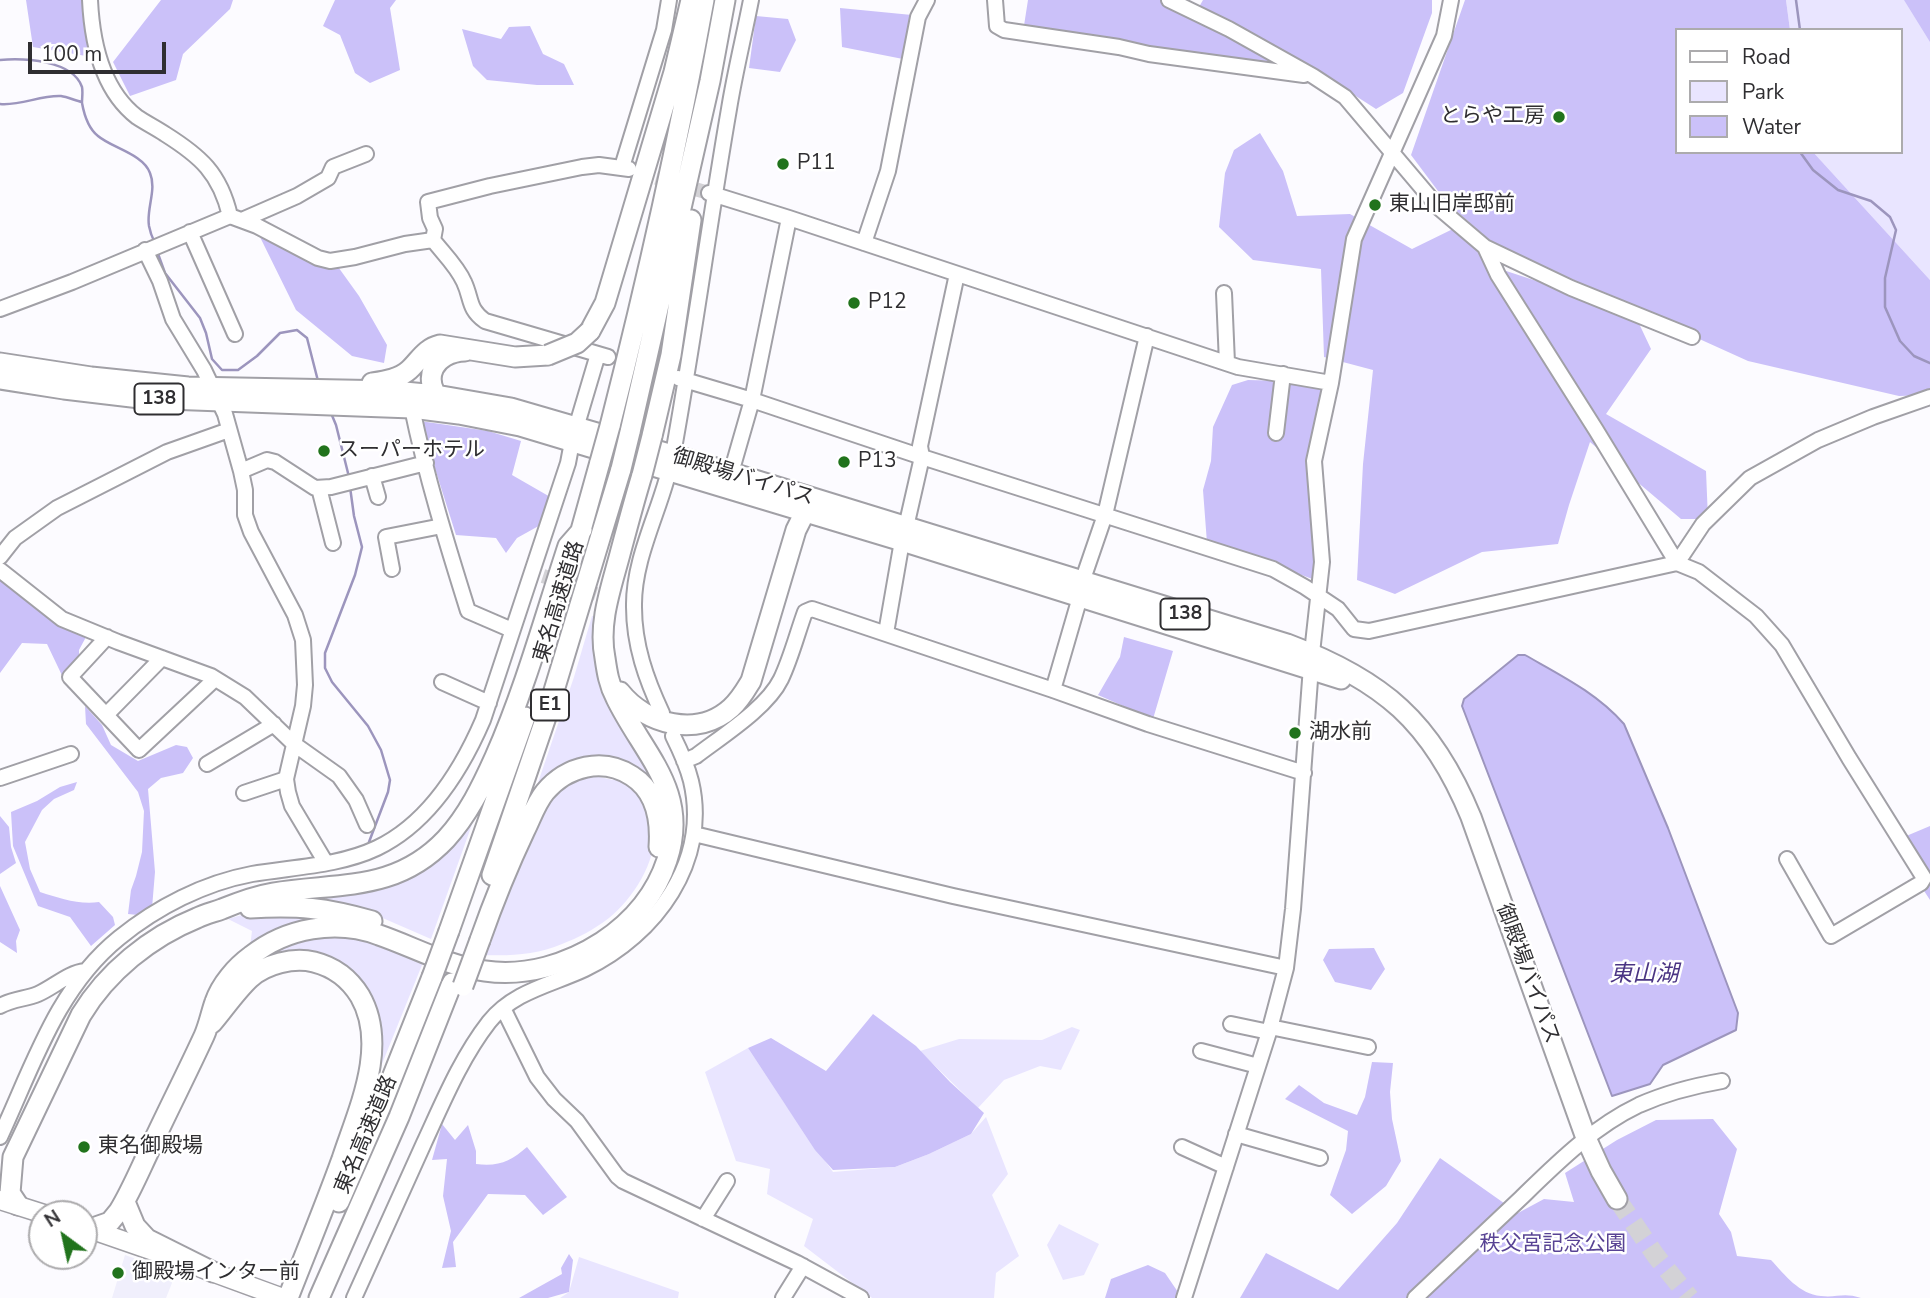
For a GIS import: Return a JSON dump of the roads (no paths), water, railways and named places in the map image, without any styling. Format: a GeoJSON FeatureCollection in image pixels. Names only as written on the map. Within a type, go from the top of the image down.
{"type":"FeatureCollection","features":[{"type":"Feature","properties":{"kind":"highway"},"geometry":{"type":"LineString","coordinates":[[326,396],[395,378],[412,368],[424,353],[434,346],[445,345],[526,357],[548,355],[577,343],[590,331],[605,303],[674,72],[691,0]]}},
{"type":"Feature","properties":{"kind":"highway","name":"東名高速道路"},"geometry":{"type":"LineString","coordinates":[[296,1298],[302,1275],[380,1108],[432,977],[528,708],[582,530],[633,337],[704,0]]}},
{"type":"Feature","properties":{"kind":"highway","name":"東名高速道路"},"geometry":{"type":"LineString","coordinates":[[322,1293],[475,939],[546,717],[631,432],[710,81],[725,0]]}},
{"type":"Feature","properties":{"kind":"highway"},"geometry":{"type":"LineString","coordinates":[[98,1225],[110,1222],[125,1202],[207,1030],[216,999],[226,981],[249,957],[276,940],[323,927],[359,929],[426,955],[487,972],[515,972],[547,967],[577,956],[628,922],[647,899],[662,873],[671,843],[672,813],[666,784],[615,697],[608,680],[603,642],[605,610],[671,355],[710,81]]}},
{"type":"Feature","properties":{"kind":"highway"},"geometry":{"type":"LineString","coordinates":[[486,352],[456,352],[441,358],[432,372],[436,395],[448,405],[484,413],[520,426]]}},
{"type":"Feature","properties":{"kind":"highway","name":"御殿場バイパス"},"geometry":{"type":"LineString","coordinates":[[0,363],[180,387],[216,395]]}},
{"type":"Feature","properties":{"kind":"highway","name":"御殿場バイパス"},"geometry":{"type":"LineString","coordinates":[[0,379],[140,398],[216,395],[326,396],[394,391],[436,395],[511,408],[574,435]]}},
{"type":"Feature","properties":{"kind":"highway","name":"御殿場バイパス"},"geometry":{"type":"LineString","coordinates":[[326,396],[459,414],[574,435],[671,463],[783,506],[813,507]]}},
{"type":"Feature","properties":{"kind":"highway","name":"御殿場バイパス"},"geometry":{"type":"LineString","coordinates":[[671,463],[731,473],[813,507],[1311,661],[1391,706],[1437,750],[1455,781],[1471,817],[1586,1138],[1616,1199]]}},
{"type":"Feature","properties":{"kind":"highway"},"geometry":{"type":"LineString","coordinates":[[783,506],[793,516],[796,530]]}},
{"type":"Feature","properties":{"kind":"highway"},"geometry":{"type":"LineString","coordinates":[[608,669],[629,702],[657,720],[686,726],[714,719],[730,709],[751,681],[796,530],[813,507]]}},
{"type":"Feature","properties":{"kind":"highway"},"geometry":{"type":"LineString","coordinates":[[9,1202],[6,1160],[92,996],[119,967],[155,940],[196,918],[245,899],[272,893],[370,882],[406,869],[427,856],[446,839],[469,809],[498,751],[516,707],[568,546],[582,530]]}},
{"type":"Feature","properties":{"kind":"highway"},"geometry":{"type":"LineString","coordinates":[[221,909],[270,906],[320,908],[373,921],[430,945],[489,960],[514,960],[552,954],[573,946],[611,922],[634,898],[650,873],[659,848],[660,824],[652,797],[640,782],[614,767],[591,766],[570,772],[553,785],[540,801],[475,939]]}},
{"type":"Feature","properties":{"kind":"highway"},"geometry":{"type":"LineString","coordinates":[[207,1030],[251,977],[275,965],[298,960],[326,966],[342,975],[357,991],[367,1010],[371,1049],[367,1083],[302,1275],[286,1298]]}},
{"type":"Feature","properties":{"kind":"highway"},"geometry":{"type":"LineString","coordinates":[[125,1202],[135,1226],[147,1239],[213,1272]]}},
{"type":"Feature","properties":{"kind":"main road"},"geometry":{"type":"LineString","coordinates":[[9,1202],[28,1209]]}},
{"type":"Feature","properties":{"kind":"main road"},"geometry":{"type":"LineString","coordinates":[[98,1232],[286,1298]]}},
{"type":"Feature","properties":{"kind":"street"},"geometry":{"type":"LineString","coordinates":[[90,0],[98,58],[104,74],[136,116],[199,157],[214,174],[236,218],[317,258],[330,261],[433,240]]}},
{"type":"Feature","properties":{"kind":"street"},"geometry":{"type":"LineString","coordinates":[[0,1136],[47,1031],[72,989],[98,957],[137,924],[180,898],[225,880],[326,863],[374,849],[409,828],[457,771],[472,745],[489,703],[512,631],[538,574],[574,435],[603,356],[485,321],[477,316],[472,309],[464,282],[433,240],[435,229],[428,202],[582,167],[599,165],[625,168],[664,30],[669,0]]}},
{"type":"Feature","properties":{"kind":"street"},"geometry":{"type":"LineString","coordinates":[[662,713],[648,685],[627,604],[635,587],[671,463],[712,194],[751,0]]}},
{"type":"Feature","properties":{"kind":"street"},"geometry":{"type":"LineString","coordinates":[[864,243],[888,171],[918,17],[927,0]]}},
{"type":"Feature","properties":{"kind":"street"},"geometry":{"type":"LineString","coordinates":[[995,0],[997,26],[1004,30],[1149,54],[1313,76]]}},
{"type":"Feature","properties":{"kind":"street"},"geometry":{"type":"LineString","coordinates":[[1170,0],[1229,29],[1345,97],[1439,208],[1485,247],[1571,288],[1692,337]]}},
{"type":"Feature","properties":{"kind":"street"},"geometry":{"type":"LineString","coordinates":[[1184,1298],[1258,1066],[1286,968],[1293,909],[1311,661],[1322,562],[1314,461],[1331,383],[1354,239],[1444,36],[1451,0]]}},
{"type":"Feature","properties":{"kind":"street"},"geometry":{"type":"LineString","coordinates":[[0,310],[190,232],[297,196],[328,177],[333,167],[366,154]]}},
{"type":"Feature","properties":{"kind":"street"},"geometry":{"type":"LineString","coordinates":[[712,194],[1238,367],[1331,383]]}},
{"type":"Feature","properties":{"kind":"street"},"geometry":{"type":"LineString","coordinates":[[731,473],[752,400],[789,218]]}},
{"type":"Feature","properties":{"kind":"street"},"geometry":{"type":"LineString","coordinates":[[190,232],[235,334]]}},
{"type":"Feature","properties":{"kind":"street"},"geometry":{"type":"LineString","coordinates":[[1485,247],[1498,275],[1596,430],[1676,564]]}},
{"type":"Feature","properties":{"kind":"street"},"geometry":{"type":"LineString","coordinates":[[145,250],[160,281],[173,319],[216,395],[241,471],[245,490],[245,515],[251,533],[295,615],[303,640],[303,706],[286,779],[292,806],[326,863]]}},
{"type":"Feature","properties":{"kind":"street"},"geometry":{"type":"LineString","coordinates":[[886,633],[904,534],[922,457],[920,446],[957,274]]}},
{"type":"Feature","properties":{"kind":"street"},"geometry":{"type":"LineString","coordinates":[[1224,293],[1227,363]]}},
{"type":"Feature","properties":{"kind":"street"},"geometry":{"type":"LineString","coordinates":[[1053,690],[1105,515],[1147,336]]}},
{"type":"Feature","properties":{"kind":"street"},"geometry":{"type":"LineString","coordinates":[[1276,433],[1283,374]]}},
{"type":"Feature","properties":{"kind":"street"},"geometry":{"type":"LineString","coordinates":[[682,379],[1273,569],[1338,609],[1354,629],[1369,631],[1676,564],[1699,572],[1756,616],[1783,645],[1924,878],[1922,883],[1831,936],[1787,859]]}},
{"type":"Feature","properties":{"kind":"street"},"geometry":{"type":"LineString","coordinates":[[1676,564],[1703,524],[1750,478],[1818,440],[1930,397]]}},
{"type":"Feature","properties":{"kind":"street"},"geometry":{"type":"LineString","coordinates":[[412,408],[442,526],[468,611],[512,631]]}},
{"type":"Feature","properties":{"kind":"street"},"geometry":{"type":"LineString","coordinates":[[0,557],[15,538],[57,508],[167,452],[229,430]]}},
{"type":"Feature","properties":{"kind":"street"},"geometry":{"type":"LineString","coordinates":[[241,471],[267,460],[319,488],[426,463]]}},
{"type":"Feature","properties":{"kind":"street"},"geometry":{"type":"LineString","coordinates":[[372,477],[378,497]]}},
{"type":"Feature","properties":{"kind":"street"},"geometry":{"type":"LineString","coordinates":[[319,488],[333,543]]}},
{"type":"Feature","properties":{"kind":"street"},"geometry":{"type":"LineString","coordinates":[[392,569],[386,537],[442,526]]}},
{"type":"Feature","properties":{"kind":"street"},"geometry":{"type":"LineString","coordinates":[[0,570],[62,619],[215,679],[245,697],[294,744],[339,776],[356,800],[367,825]]}},
{"type":"Feature","properties":{"kind":"street"},"geometry":{"type":"LineString","coordinates":[[684,761],[696,756],[761,705],[772,693],[781,680],[805,612],[813,609],[1148,724],[1304,773]]}},
{"type":"Feature","properties":{"kind":"street"},"geometry":{"type":"LineString","coordinates":[[107,637],[70,677],[139,750],[215,679]]}},
{"type":"Feature","properties":{"kind":"street"},"geometry":{"type":"LineString","coordinates":[[106,715],[162,658]]}},
{"type":"Feature","properties":{"kind":"street"},"geometry":{"type":"LineString","coordinates":[[442,682],[489,703]]}},
{"type":"Feature","properties":{"kind":"street"},"geometry":{"type":"LineString","coordinates":[[207,764],[274,724]]}},
{"type":"Feature","properties":{"kind":"street"},"geometry":{"type":"LineString","coordinates":[[354,1298],[466,1055],[491,1019],[523,994],[585,969],[604,958],[640,932],[672,893],[685,867],[694,834],[691,780],[673,736]]}},
{"type":"Feature","properties":{"kind":"street"},"geometry":{"type":"LineString","coordinates":[[0,778],[71,754]]}},
{"type":"Feature","properties":{"kind":"street"},"geometry":{"type":"LineString","coordinates":[[244,793],[286,779]]}},
{"type":"Feature","properties":{"kind":"street"},"geometry":{"type":"LineString","coordinates":[[694,834],[953,896],[1286,968]]}},
{"type":"Feature","properties":{"kind":"street"},"geometry":{"type":"LineString","coordinates":[[0,1006],[38,994],[77,972],[86,971]]}},
{"type":"Feature","properties":{"kind":"street"},"geometry":{"type":"LineString","coordinates":[[503,1008],[545,1089],[577,1121],[623,1181],[803,1266],[861,1298]]}},
{"type":"Feature","properties":{"kind":"street"},"geometry":{"type":"LineString","coordinates":[[1231,1024],[1368,1047]]}},
{"type":"Feature","properties":{"kind":"street"},"geometry":{"type":"LineString","coordinates":[[1201,1051],[1258,1066]]}},
{"type":"Feature","properties":{"kind":"street"},"geometry":{"type":"LineString","coordinates":[[1415,1298],[1586,1138],[1638,1106],[1666,1094],[1722,1081]]}},
{"type":"Feature","properties":{"kind":"street"},"geometry":{"type":"LineString","coordinates":[[1236,1133],[1320,1158]]}},
{"type":"Feature","properties":{"kind":"street"},"geometry":{"type":"LineString","coordinates":[[1182,1147],[1226,1167]]}},
{"type":"Feature","properties":{"kind":"street"},"geometry":{"type":"LineString","coordinates":[[703,1219],[727,1181]]}},
{"type":"Feature","properties":{"kind":"street"},"geometry":{"type":"LineString","coordinates":[[783,1298],[803,1266]]}},
{"type":"Feature","properties":{"kind":"water","name":"東山湖"},"geometry":{"type":"Polygon","coordinates":[[[1518,655],[1525,655],[1578,685],[1624,724],[1668,828],[1738,1013],[1736,1030],[1663,1065],[1650,1084],[1612,1096],[1462,706],[1464,699],[1518,655]]]}},
{"type":"Feature","properties":{"kind":"waterway"},"geometry":{"type":"LineString","coordinates":[[1796,0],[1800,28]]}},
{"type":"Feature","properties":{"kind":"waterway"},"geometry":{"type":"LineString","coordinates":[[0,60],[46,63],[69,71],[77,78],[82,87],[84,112],[92,129],[104,140],[141,161],[150,173],[152,186],[148,220],[154,241]]}},
{"type":"Feature","properties":{"kind":"waterway"},"geometry":{"type":"LineString","coordinates":[[0,104],[53,96],[82,102]]}},
{"type":"Feature","properties":{"kind":"waterway"},"geometry":{"type":"LineString","coordinates":[[1801,154],[1813,170],[1838,190],[1871,201],[1890,217],[1896,230],[1885,278],[1885,307],[1900,341],[1914,356],[1930,363]]}},
{"type":"Feature","properties":{"kind":"waterway"},"geometry":{"type":"LineString","coordinates":[[157,251],[165,273],[200,318],[212,359],[222,370],[238,370],[280,333],[297,330],[307,338],[318,381]]}},
{"type":"Feature","properties":{"kind":"waterway"},"geometry":{"type":"LineString","coordinates":[[331,413],[349,477]]}},
{"type":"Feature","properties":{"kind":"waterway"},"geometry":{"type":"LineString","coordinates":[[350,487],[362,547],[355,575],[325,653],[325,668],[332,682],[368,726],[381,750],[390,780],[369,842]]}},
{"type":"Feature","properties":{"kind":"tunnel"},"geometry":{"type":"LineString","coordinates":[[636,172],[709,193]]}},
{"type":"Feature","properties":{"kind":"tunnel"},"geometry":{"type":"LineString","coordinates":[[543,576],[620,602]]}},
{"type":"Feature","properties":{"kind":"tunnel"},"geometry":{"type":"LineString","coordinates":[[1617,1199],[1656,1256],[1690,1298]]}},
{"type":"Feature","properties":{"kind":"place","name":"とらや工房"},"geometry":{"type":"Point","coordinates":[1559,117]}},
{"type":"Feature","properties":{"kind":"place","name":"P11"},"geometry":{"type":"Point","coordinates":[783,164]}},
{"type":"Feature","properties":{"kind":"place","name":"東山旧岸邸前"},"geometry":{"type":"Point","coordinates":[1375,205]}},
{"type":"Feature","properties":{"kind":"place","name":"P12"},"geometry":{"type":"Point","coordinates":[854,303]}},
{"type":"Feature","properties":{"kind":"place","name":"スーパーホテル"},"geometry":{"type":"Point","coordinates":[324,451]}},
{"type":"Feature","properties":{"kind":"place","name":"P13"},"geometry":{"type":"Point","coordinates":[844,462]}},
{"type":"Feature","properties":{"kind":"place","name":"湖水前"},"geometry":{"type":"Point","coordinates":[1295,733]}},
{"type":"Feature","properties":{"kind":"place","name":"東名御殿場"},"geometry":{"type":"Point","coordinates":[84,1147]}},
{"type":"Feature","properties":{"kind":"place","name":"御殿場インター前"},"geometry":{"type":"Point","coordinates":[118,1273]}},
{"type":"Feature","properties":{"kind":"park label","name":"秩父宮記念公園"},"geometry":{"type":"Point","coordinates":[1553,1245]}}]}
